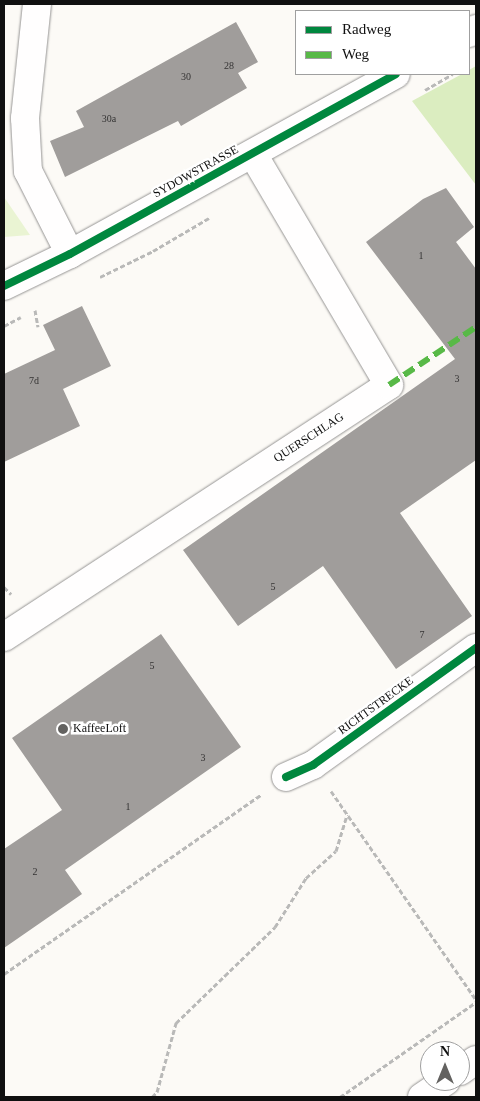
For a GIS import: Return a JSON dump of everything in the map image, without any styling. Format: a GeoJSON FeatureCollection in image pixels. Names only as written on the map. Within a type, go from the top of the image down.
{"type":"FeatureCollection","features":[{"type":"Feature","properties":{"kind":"street"},"geometry":{"type":"LineString","coordinates":[[37,4],[25,118],[16,169],[70,254]]}},
{"type":"Feature","properties":{"kind":"street","name":"SYDOWSTRASSE"},"geometry":{"type":"LineString","coordinates":[[4,286],[70,254],[394,75]]}},
{"type":"Feature","properties":{"kind":"street","name":"QUERSCHLAG"},"geometry":{"type":"LineString","coordinates":[[4,637],[389,385],[253,154]]}},
{"type":"Feature","properties":{"kind":"street","name":"RICHTSTRECKE"},"geometry":{"type":"LineString","coordinates":[[286,777],[313,765],[476,648]]}},
{"type":"Feature","properties":{"kind":"path"},"geometry":{"type":"LineString","coordinates":[[35,310],[38,326]]}},
{"type":"Feature","properties":{"kind":"path"},"geometry":{"type":"LineString","coordinates":[[313,765],[476,1001],[340,1097]]}},
{"type":"Feature","properties":{"kind":"path"},"geometry":{"type":"LineString","coordinates":[[4,974],[286,777]]}},
{"type":"Feature","properties":{"kind":"path"},"geometry":{"type":"LineString","coordinates":[[152,1097],[157,1092],[176,1023],[275,927],[306,878],[336,851],[347,815]]}},
{"type":"Feature","properties":{"kind":"green space"},"geometry":{"type":"Polygon","coordinates":[[[476,66],[476,185],[412,101],[460,75],[470,75],[470,69],[476,66]]]}},
{"type":"Feature","properties":{"kind":"green space"},"geometry":{"type":"Polygon","coordinates":[[[4,197],[30,235],[4,237],[4,197]]]}},
{"type":"Feature","properties":{"kind":"building"},"geometry":{"type":"Polygon","coordinates":[[[236,22],[258,62],[238,73],[247,88],[181,126],[178,121],[65,177],[50,141],[84,127],[76,111],[236,22]]]}},
{"type":"Feature","properties":{"kind":"building"},"geometry":{"type":"Polygon","coordinates":[[[446,188],[474,227],[456,242],[476,269],[476,460],[400,513],[472,616],[396,669],[323,566],[238,626],[183,550],[455,359],[366,242],[423,199],[446,188]]]}},
{"type":"Feature","properties":{"kind":"building"},"geometry":{"type":"Polygon","coordinates":[[[82,306],[111,366],[63,389],[80,426],[4,462],[4,374],[55,350],[43,325],[82,306]]]}},
{"type":"Feature","properties":{"kind":"building"},"geometry":{"type":"Polygon","coordinates":[[[161,634],[241,747],[65,870],[82,894],[4,948],[4,849],[62,810],[12,738],[161,634]]]}},
{"type":"Feature","properties":{"kind":"marked path"},"geometry":{"type":"LineString","coordinates":[[389,385],[476,327]]}},
{"type":"Feature","properties":{"kind":"cycle path"},"geometry":{"type":"LineString","coordinates":[[4,286],[70,254],[394,75]]}},
{"type":"Feature","properties":{"kind":"cycle path"},"geometry":{"type":"LineString","coordinates":[[286,777],[313,765],[476,648]]}},
{"type":"Feature","properties":{"kind":"place","name":"KaffeeLoft"},"geometry":{"type":"Point","coordinates":[63,729]}}]}
